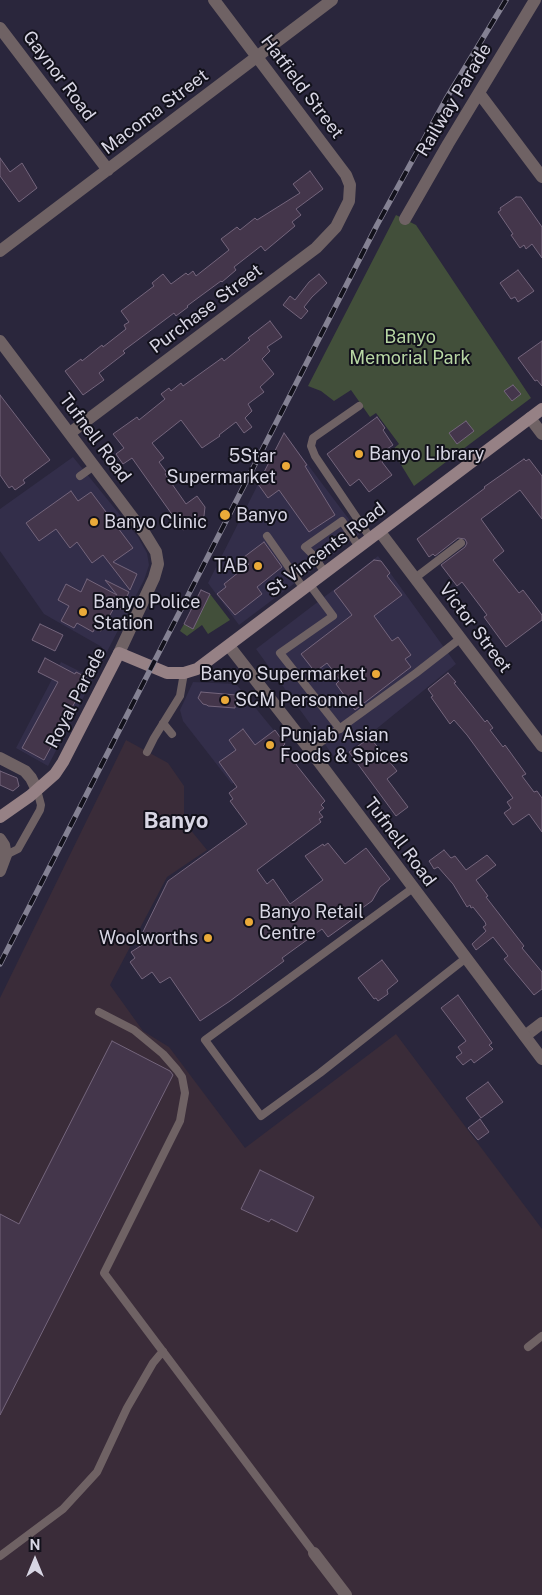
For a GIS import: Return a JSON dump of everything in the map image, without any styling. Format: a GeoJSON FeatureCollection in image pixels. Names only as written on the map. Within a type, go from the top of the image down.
{"type":"FeatureCollection","features":[{"type":"Feature","properties":{"kind":"main road","name":"St Vincents Road"},"geometry":{"type":"LineString","coordinates":[[184,673],[197,669],[229,646],[542,409]]}},
{"type":"Feature","properties":{"kind":"main road"},"geometry":{"type":"LineString","coordinates":[[119,653],[168,673],[184,673]]}},
{"type":"Feature","properties":{"kind":"main road","name":"Royal Parade"},"geometry":{"type":"LineString","coordinates":[[0,817],[51,779],[60,768],[119,653]]}},
{"type":"Feature","properties":{"kind":"street","name":"Hatfield Street"},"geometry":{"type":"LineString","coordinates":[[214,0],[346,175],[350,185],[349,201]]}},
{"type":"Feature","properties":{"kind":"street","name":"Macoma Street"},"geometry":{"type":"LineString","coordinates":[[0,251],[332,0]]}},
{"type":"Feature","properties":{"kind":"street","name":"Railway Parade"},"geometry":{"type":"LineString","coordinates":[[405,219],[426,180],[535,0]]}},
{"type":"Feature","properties":{"kind":"street","name":"Gaynor Road"},"geometry":{"type":"LineString","coordinates":[[0,28],[108,170]]}},
{"type":"Feature","properties":{"kind":"street"},"geometry":{"type":"LineString","coordinates":[[479,93],[542,176]]}},
{"type":"Feature","properties":{"kind":"street","name":"Purchase Street"},"geometry":{"type":"LineString","coordinates":[[70,433],[316,248],[336,227],[349,201]]}},
{"type":"Feature","properties":{"kind":"street","name":"Tufnell Road"},"geometry":{"type":"LineString","coordinates":[[0,341],[145,534],[158,559]]}},
{"type":"Feature","properties":{"kind":"street"},"geometry":{"type":"LineString","coordinates":[[530,418],[542,434]]}},
{"type":"Feature","properties":{"kind":"street","name":"Victor Street"},"geometry":{"type":"LineString","coordinates":[[376,535],[415,578],[542,746]]}},
{"type":"Feature","properties":{"kind":"street","name":"Royal Parade"},"geometry":{"type":"LineString","coordinates":[[119,653],[152,583],[158,559]]}},
{"type":"Feature","properties":{"kind":"street","name":"Tufnell Road"},"geometry":{"type":"LineString","coordinates":[[229,646],[310,750],[542,1059]]}},
{"type":"Feature","properties":{"kind":"street"},"geometry":{"type":"LineString","coordinates":[[0,758],[25,771],[37,790]]}},
{"type":"Feature","properties":{"kind":"street"},"geometry":{"type":"LineString","coordinates":[[0,839],[6,854],[0,871]]}},
{"type":"Feature","properties":{"kind":"street"},"geometry":{"type":"LineString","coordinates":[[525,1036],[542,1023]]}},
{"type":"Feature","properties":{"kind":"street"},"geometry":{"type":"LineString","coordinates":[[314,1552],[346,1595]]}},
{"type":"Feature","properties":{"kind":"lane"},"geometry":{"type":"LineString","coordinates":[[359,406],[313,438],[311,446],[315,456],[376,535]]}},
{"type":"Feature","properties":{"kind":"lane"},"geometry":{"type":"LineString","coordinates":[[80,476],[94,466]]}},
{"type":"Feature","properties":{"kind":"lane"},"geometry":{"type":"LineString","coordinates":[[324,573],[314,556],[305,547],[342,521],[359,548]]}},
{"type":"Feature","properties":{"kind":"lane"},"geometry":{"type":"LineString","coordinates":[[267,536],[332,616],[280,653],[340,729]]}},
{"type":"Feature","properties":{"kind":"lane"},"geometry":{"type":"LineString","coordinates":[[415,578],[461,543]]}},
{"type":"Feature","properties":{"kind":"lane"},"geometry":{"type":"LineString","coordinates":[[310,750],[461,638]]}},
{"type":"Feature","properties":{"kind":"lane"},"geometry":{"type":"LineString","coordinates":[[147,752],[180,696],[184,673]]}},
{"type":"Feature","properties":{"kind":"lane"},"geometry":{"type":"LineString","coordinates":[[163,723],[172,734]]}},
{"type":"Feature","properties":{"kind":"lane"},"geometry":{"type":"LineString","coordinates":[[6,854],[18,849],[40,810],[41,804],[37,790]]}},
{"type":"Feature","properties":{"kind":"lane"},"geometry":{"type":"LineString","coordinates":[[413,888],[205,1040],[261,1116],[320,1073],[466,958]]}},
{"type":"Feature","properties":{"kind":"lane"},"geometry":{"type":"LineString","coordinates":[[99,1012],[124,1024],[153,1045],[178,1070],[184,1086],[185,1100],[180,1120],[104,1273],[314,1552]]}},
{"type":"Feature","properties":{"kind":"lane"},"geometry":{"type":"LineString","coordinates":[[528,1347],[542,1336]]}},
{"type":"Feature","properties":{"kind":"lane"},"geometry":{"type":"LineString","coordinates":[[0,1556],[63,1508],[97,1472],[126,1408],[153,1363],[163,1351]]}},
{"type":"Feature","properties":{"kind":"shaded area"},"geometry":{"type":"Polygon","coordinates":[[[284,433],[360,534],[239,625],[208,583],[284,433]]]}},
{"type":"Feature","properties":{"kind":"shaded area"},"geometry":{"type":"Polygon","coordinates":[[[73,457],[138,537],[147,553],[149,565],[144,580],[48,766],[16,748],[61,662],[87,675],[102,647],[44,614],[0,551],[0,509],[73,457]]]}},
{"type":"Feature","properties":{"kind":"shaded area"},"geometry":{"type":"Polygon","coordinates":[[[378,556],[456,664],[337,761],[256,649],[378,556]]]}},
{"type":"Feature","properties":{"kind":"shaded area"},"geometry":{"type":"Polygon","coordinates":[[[193,682],[236,684],[285,744],[232,784],[183,721],[180,710],[193,682]]]}},
{"type":"Feature","properties":{"kind":"shaded area"},"geometry":{"type":"Polygon","coordinates":[[[126,740],[168,763],[184,786],[184,822],[207,850],[167,877],[110,985],[143,1031],[169,1047],[245,1148],[396,1034],[542,1229],[542,1595],[0,1595],[0,998],[126,740]]]}},
{"type":"Feature","properties":{"kind":"green space","name":"Banyo Memorial Park"},"geometry":{"type":"Polygon","coordinates":[[[396,215],[416,225],[531,398],[414,486],[392,450],[399,444],[376,413],[370,417],[351,390],[334,401],[321,391],[308,386],[396,215]]]}},
{"type":"Feature","properties":{"kind":"green space"},"geometry":{"type":"Polygon","coordinates":[[[210,594],[230,620],[208,634],[202,625],[187,636],[180,631],[184,624],[193,628],[210,594]]]}},
{"type":"Feature","properties":{"kind":"building"},"geometry":{"type":"Polygon","coordinates":[[[0,158],[10,172],[22,163],[37,188],[19,202],[0,176],[0,158]]]}},
{"type":"Feature","properties":{"kind":"building"},"geometry":{"type":"Polygon","coordinates":[[[310,171],[323,189],[296,209],[301,215],[292,222],[295,226],[265,251],[261,246],[234,267],[236,270],[222,282],[187,306],[176,316],[174,313],[123,351],[125,353],[99,373],[104,380],[83,395],[65,371],[81,359],[82,361],[102,345],[103,347],[126,329],[124,325],[129,322],[121,311],[154,286],[152,283],[163,274],[171,284],[186,273],[188,275],[193,271],[196,276],[229,250],[221,239],[237,227],[240,230],[255,218],[257,220],[300,193],[293,184],[310,171]]]}},
{"type":"Feature","properties":{"kind":"building"},"geometry":{"type":"Polygon","coordinates":[[[516,197],[521,197],[542,227],[542,258],[532,244],[526,249],[524,245],[520,248],[498,212],[501,210],[500,208],[516,197]]]}},
{"type":"Feature","properties":{"kind":"building"},"geometry":{"type":"Polygon","coordinates":[[[518,270],[534,291],[518,302],[515,297],[511,299],[500,283],[518,270]]]}},
{"type":"Feature","properties":{"kind":"building"},"geometry":{"type":"Polygon","coordinates":[[[319,274],[327,283],[304,307],[308,311],[301,319],[283,305],[290,296],[295,300],[309,282],[319,274]]]}},
{"type":"Feature","properties":{"kind":"building"},"geometry":{"type":"Polygon","coordinates":[[[270,321],[282,337],[267,347],[270,351],[262,359],[274,374],[260,387],[264,392],[248,404],[252,411],[245,418],[252,427],[244,433],[236,422],[202,448],[181,420],[152,443],[164,458],[159,462],[167,473],[165,474],[186,504],[197,496],[205,507],[204,516],[183,530],[132,458],[123,464],[116,454],[124,448],[113,434],[137,417],[139,420],[165,399],[161,394],[169,388],[171,391],[181,383],[183,386],[222,358],[224,361],[250,340],[248,338],[270,321]]]}},
{"type":"Feature","properties":{"kind":"building"},"geometry":{"type":"Polygon","coordinates":[[[542,341],[542,386],[537,380],[535,381],[518,358],[542,341]]]}},
{"type":"Feature","properties":{"kind":"building"},"geometry":{"type":"Polygon","coordinates":[[[513,385],[521,394],[512,401],[504,391],[513,385]]]}},
{"type":"Feature","properties":{"kind":"building"},"geometry":{"type":"Polygon","coordinates":[[[0,395],[50,460],[23,480],[25,483],[15,490],[12,486],[9,488],[0,475],[0,395]]]}},
{"type":"Feature","properties":{"kind":"building","name":"Banyo Library"},"geometry":{"type":"Polygon","coordinates":[[[377,417],[393,445],[387,449],[391,455],[382,462],[392,475],[369,492],[359,479],[350,486],[327,454],[377,417]]]}},
{"type":"Feature","properties":{"kind":"building"},"geometry":{"type":"Polygon","coordinates":[[[466,421],[474,431],[457,444],[449,433],[466,421]]]}},
{"type":"Feature","properties":{"kind":"building"},"geometry":{"type":"Polygon","coordinates":[[[284,433],[307,465],[305,466],[335,515],[309,532],[279,490],[268,498],[258,484],[284,433]]]}},
{"type":"Feature","properties":{"kind":"building"},"geometry":{"type":"Polygon","coordinates":[[[524,459],[526,461],[529,459],[542,476],[542,519],[520,490],[481,519],[504,551],[493,560],[519,593],[523,590],[542,615],[542,620],[506,647],[484,617],[487,615],[462,582],[457,586],[441,565],[465,547],[467,543],[465,539],[458,538],[435,556],[433,554],[429,557],[417,539],[484,487],[524,459]]]}},
{"type":"Feature","properties":{"kind":"building"},"geometry":{"type":"Polygon","coordinates":[[[71,491],[78,501],[91,492],[133,548],[113,562],[137,574],[130,590],[103,555],[92,563],[77,542],[70,548],[56,529],[39,541],[26,523],[71,491]]]}},
{"type":"Feature","properties":{"kind":"building"},"geometry":{"type":"Polygon","coordinates":[[[264,542],[282,567],[257,587],[262,594],[235,615],[217,594],[226,587],[224,584],[249,564],[244,557],[264,542]]]}},
{"type":"Feature","properties":{"kind":"building"},"geometry":{"type":"Polygon","coordinates":[[[374,560],[381,561],[390,573],[387,576],[402,595],[374,616],[392,641],[398,637],[411,655],[405,659],[411,667],[355,710],[336,684],[340,680],[327,663],[315,672],[301,654],[352,615],[334,591],[374,560]]]}},
{"type":"Feature","properties":{"kind":"building"},"geometry":{"type":"Polygon","coordinates":[[[87,579],[117,595],[105,580],[129,592],[121,609],[115,606],[101,631],[95,628],[93,632],[77,623],[74,628],[61,621],[69,606],[58,600],[66,584],[81,592],[87,579]]]}},
{"type":"Feature","properties":{"kind":"building"},"geometry":{"type":"Polygon","coordinates":[[[201,590],[210,594],[193,629],[184,624],[201,590]]]}},
{"type":"Feature","properties":{"kind":"building"},"geometry":{"type":"Polygon","coordinates":[[[40,624],[63,635],[55,651],[32,640],[40,624]]]}},
{"type":"Feature","properties":{"kind":"building"},"geometry":{"type":"Polygon","coordinates":[[[45,658],[75,674],[76,672],[86,677],[44,760],[22,748],[58,682],[38,672],[45,658]]]}},
{"type":"Feature","properties":{"kind":"building"},"geometry":{"type":"Polygon","coordinates":[[[448,673],[485,722],[487,720],[493,728],[490,730],[503,747],[505,745],[526,774],[522,776],[534,792],[537,791],[542,798],[542,832],[529,814],[513,825],[504,813],[511,808],[507,802],[513,798],[467,735],[454,720],[450,724],[431,697],[433,696],[428,689],[448,673]]]}},
{"type":"Feature","properties":{"kind":"building"},"geometry":{"type":"Polygon","coordinates":[[[201,692],[236,695],[235,708],[203,704],[198,698],[201,692]]]}},
{"type":"Feature","properties":{"kind":"building","name":"Banyo Retail Centre"},"geometry":{"type":"Polygon","coordinates":[[[243,729],[255,745],[275,730],[285,744],[283,746],[325,801],[321,805],[324,808],[319,812],[323,817],[319,819],[321,822],[257,870],[267,884],[273,879],[290,904],[323,880],[305,856],[323,844],[324,846],[328,843],[345,864],[366,848],[390,879],[380,887],[372,901],[358,911],[360,914],[328,937],[322,929],[282,958],[284,961],[200,1021],[170,977],[160,983],[152,972],[142,979],[130,962],[135,958],[131,952],[142,945],[139,940],[168,881],[247,824],[230,801],[233,799],[229,793],[237,787],[219,762],[236,750],[229,740],[243,729]]]}},
{"type":"Feature","properties":{"kind":"building"},"geometry":{"type":"Polygon","coordinates":[[[367,740],[369,742],[372,740],[397,771],[387,779],[408,807],[396,816],[349,752],[367,740]]]}},
{"type":"Feature","properties":{"kind":"building"},"geometry":{"type":"Polygon","coordinates":[[[0,771],[17,778],[19,786],[13,791],[0,785],[0,771]]]}},
{"type":"Feature","properties":{"kind":"building"},"geometry":{"type":"Polygon","coordinates":[[[444,850],[451,858],[455,856],[466,870],[487,855],[496,865],[476,880],[488,896],[486,897],[524,946],[522,948],[542,972],[542,989],[534,995],[504,959],[508,956],[493,937],[476,950],[472,944],[486,931],[483,927],[486,925],[473,907],[471,908],[470,905],[467,907],[453,884],[438,867],[434,869],[429,861],[444,850]]]}},
{"type":"Feature","properties":{"kind":"building"},"geometry":{"type":"Polygon","coordinates":[[[382,960],[398,981],[387,990],[388,994],[378,1001],[376,998],[374,999],[358,978],[382,960]]]}},
{"type":"Feature","properties":{"kind":"building"},"geometry":{"type":"Polygon","coordinates":[[[458,995],[492,1043],[489,1045],[493,1049],[474,1063],[471,1059],[463,1065],[456,1057],[462,1053],[458,1047],[466,1041],[441,1008],[458,995]]]}},
{"type":"Feature","properties":{"kind":"building"},"geometry":{"type":"Polygon","coordinates":[[[112,1041],[170,1071],[173,1075],[0,1415],[0,1214],[19,1224],[112,1041]]]}},
{"type":"Feature","properties":{"kind":"building"},"geometry":{"type":"Polygon","coordinates":[[[488,1082],[503,1102],[481,1118],[466,1098],[488,1082]]]}},
{"type":"Feature","properties":{"kind":"building"},"geometry":{"type":"Polygon","coordinates":[[[480,1119],[489,1132],[478,1140],[468,1128],[480,1119]]]}},
{"type":"Feature","properties":{"kind":"building"},"geometry":{"type":"Polygon","coordinates":[[[260,1170],[314,1197],[297,1232],[271,1219],[269,1222],[241,1209],[260,1170]]]}},
{"type":"Feature","properties":{"kind":"railway"},"geometry":{"type":"LineString","coordinates":[[0,964],[377,225],[446,99],[506,0]]}},
{"type":"Feature","properties":{"kind":"place","name":"Banyo Library"},"geometry":{"type":"Point","coordinates":[359,454]}},
{"type":"Feature","properties":{"kind":"place","name":"5Star Supermarket"},"geometry":{"type":"Point","coordinates":[286,466]}},
{"type":"Feature","properties":{"kind":"place","name":"Banyo"},"geometry":{"type":"Point","coordinates":[225,515]}},
{"type":"Feature","properties":{"kind":"place","name":"Banyo Clinic"},"geometry":{"type":"Point","coordinates":[94,522]}},
{"type":"Feature","properties":{"kind":"place","name":"TAB"},"geometry":{"type":"Point","coordinates":[258,566]}},
{"type":"Feature","properties":{"kind":"place","name":"Banyo Police Station"},"geometry":{"type":"Point","coordinates":[83,612]}},
{"type":"Feature","properties":{"kind":"place","name":"Banyo Supermarket"},"geometry":{"type":"Point","coordinates":[376,674]}},
{"type":"Feature","properties":{"kind":"place","name":"SCM Personnel"},"geometry":{"type":"Point","coordinates":[225,700]}},
{"type":"Feature","properties":{"kind":"place","name":"Punjab Asian Foods & Spices"},"geometry":{"type":"Point","coordinates":[270,745]}},
{"type":"Feature","properties":{"kind":"place","name":"Banyo Retail Centre"},"geometry":{"type":"Point","coordinates":[249,922]}},
{"type":"Feature","properties":{"kind":"place","name":"Woolworths"},"geometry":{"type":"Point","coordinates":[208,938]}},
{"type":"Feature","properties":{"kind":"district","name":"Banyo"},"geometry":{"type":"Point","coordinates":[176,821]}}]}
